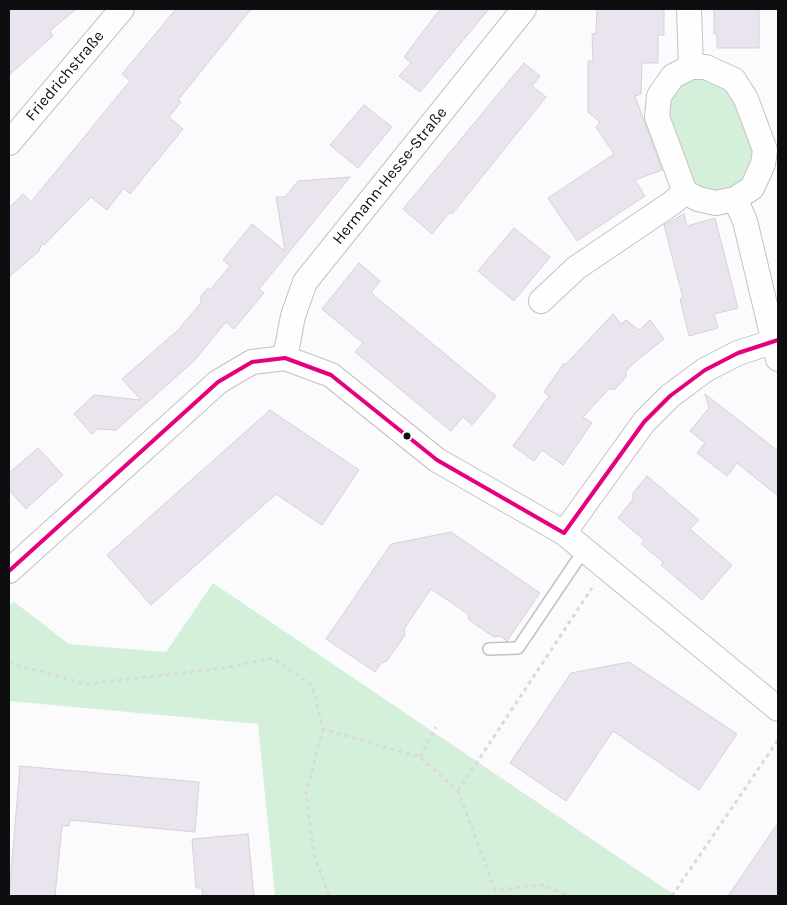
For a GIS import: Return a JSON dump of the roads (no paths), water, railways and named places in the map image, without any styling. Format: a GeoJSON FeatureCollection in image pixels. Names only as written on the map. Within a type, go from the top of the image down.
{"type":"FeatureCollection","features":[{"type":"Feature","properties":{"kind":"street","name":"Friedrichstraße"},"geometry":{"type":"LineString","coordinates":[[9,143],[122,9]]}},
{"type":"Feature","properties":{"kind":"street","name":"Hermann-Hesse-Straße"},"geometry":{"type":"LineString","coordinates":[[285,358],[293,316],[305,282],[524,9]]}},
{"type":"Feature","properties":{"kind":"street"},"geometry":{"type":"LineString","coordinates":[[689,9],[691,67]]}},
{"type":"Feature","properties":{"kind":"street"},"geometry":{"type":"LineString","coordinates":[[691,67],[706,67],[734,80],[746,99],[765,150],[769,174],[735,199],[716,203],[698,199],[685,192],[657,117],[659,96],[672,76],[691,67]]}},
{"type":"Feature","properties":{"kind":"street"},"geometry":{"type":"LineString","coordinates":[[541,301],[576,268],[672,203],[685,192]]}},
{"type":"Feature","properties":{"kind":"street"},"geometry":{"type":"LineString","coordinates":[[564,532],[644,422],[670,396],[704,370],[738,353],[776,346],[745,221],[735,199]]}},
{"type":"Feature","properties":{"kind":"street"},"geometry":{"type":"LineString","coordinates":[[9,571],[218,382],[252,362],[285,358],[331,375],[437,460],[564,532],[778,709]]}},
{"type":"Feature","properties":{"kind":"lane"},"geometry":{"type":"LineString","coordinates":[[489,648],[518,648],[584,550]]}}]}
